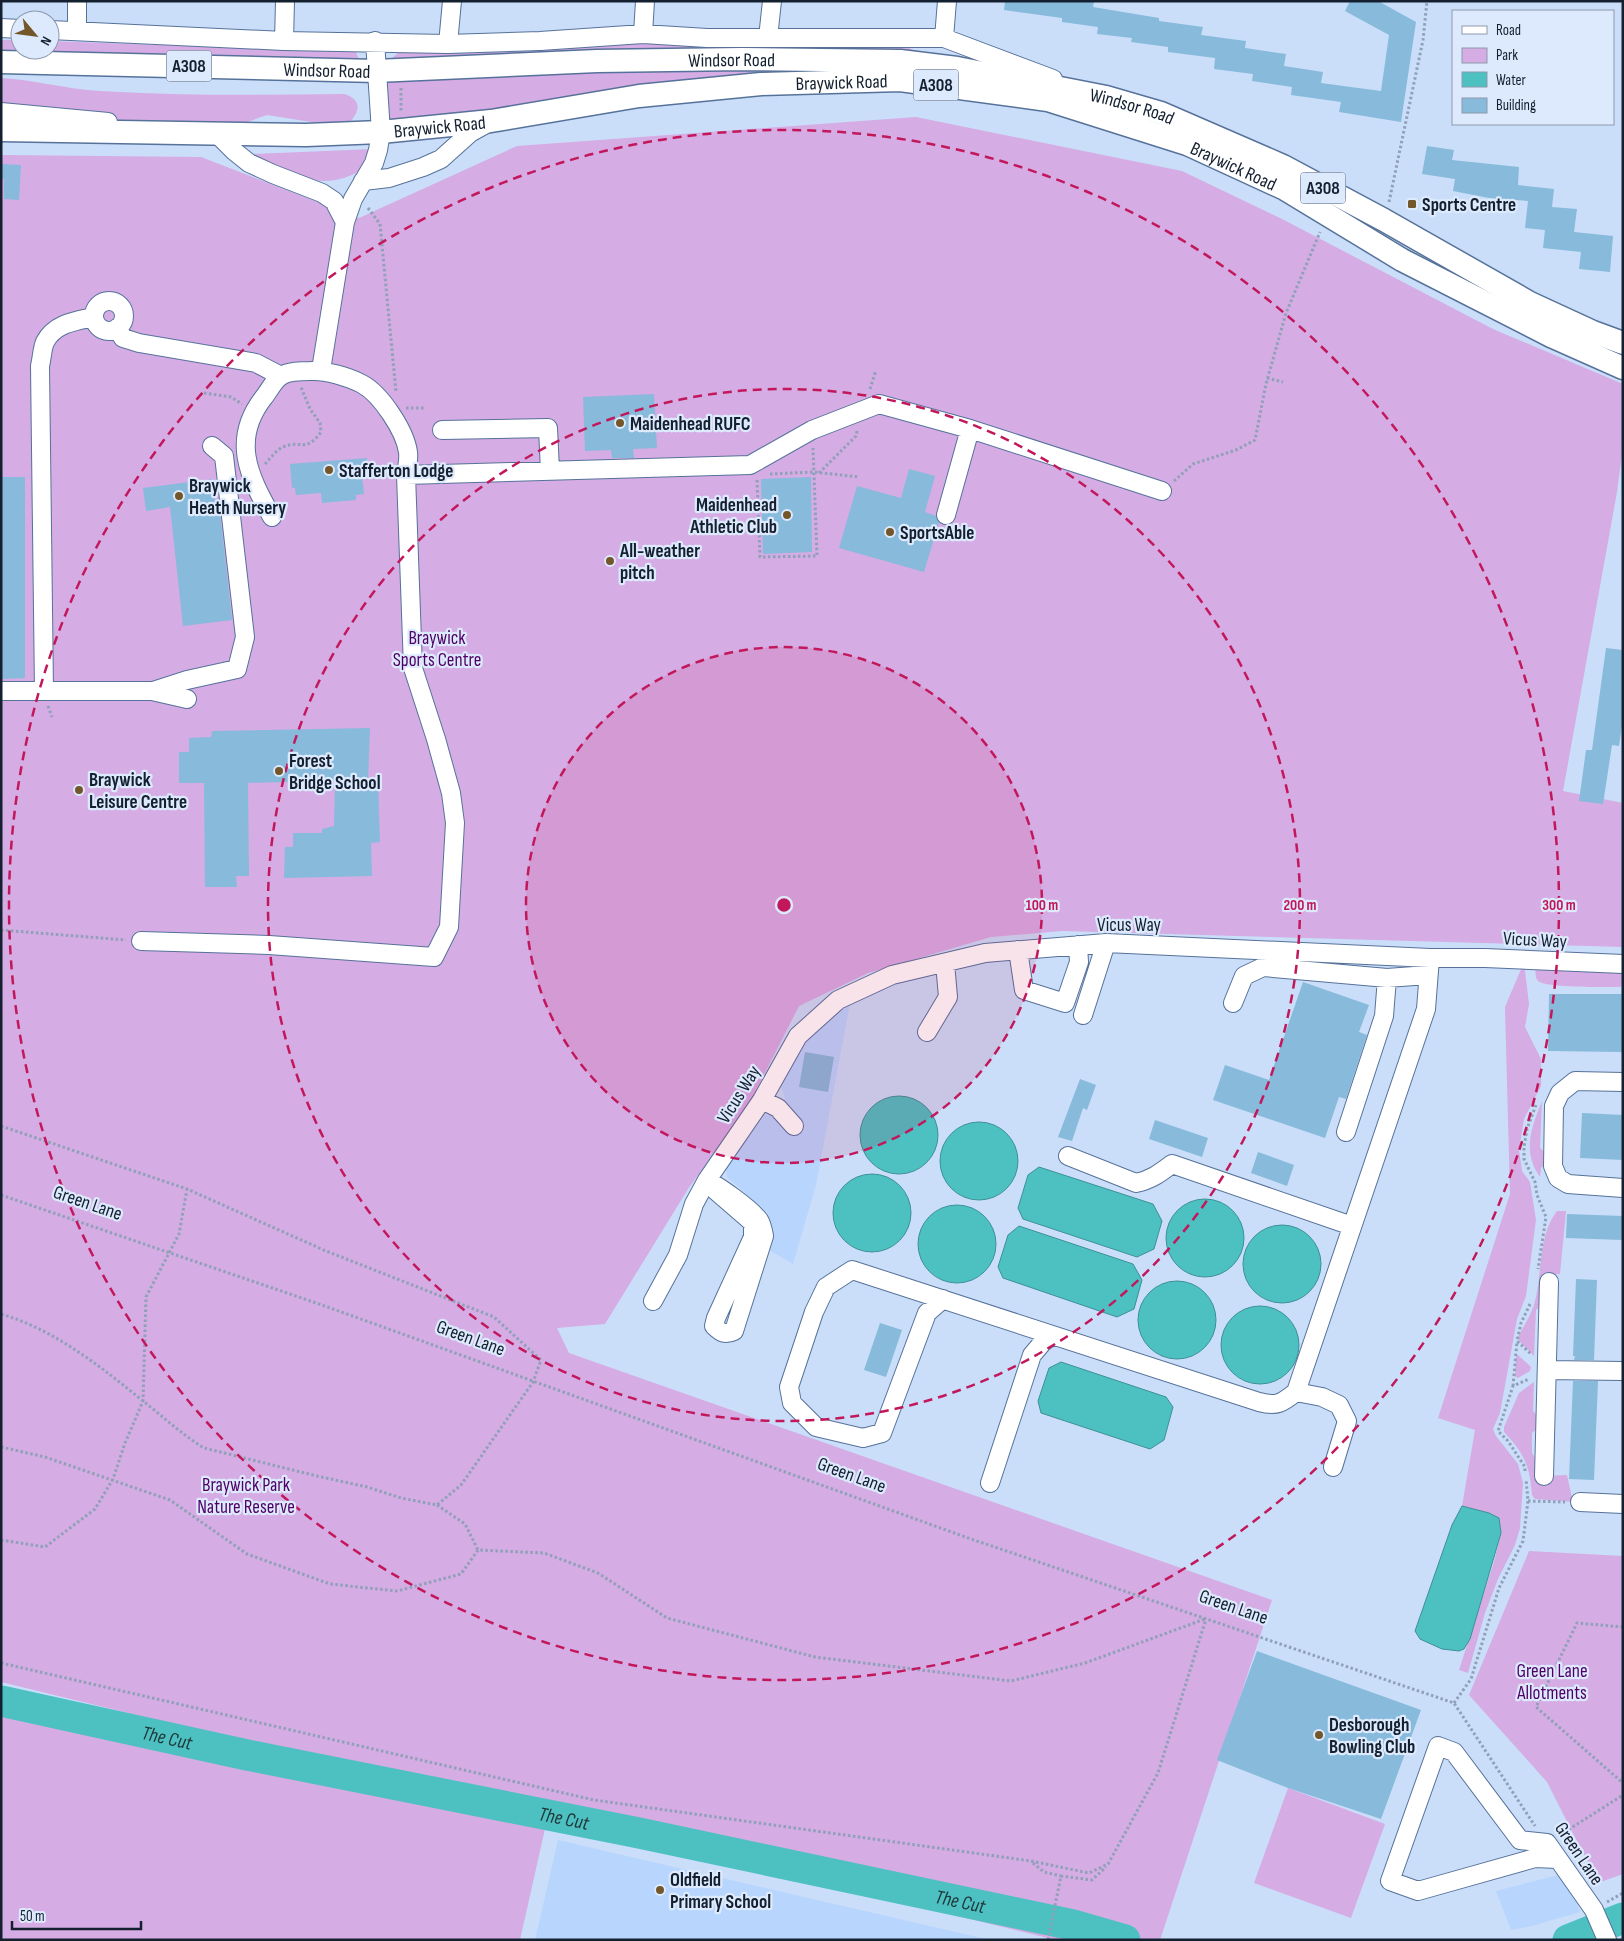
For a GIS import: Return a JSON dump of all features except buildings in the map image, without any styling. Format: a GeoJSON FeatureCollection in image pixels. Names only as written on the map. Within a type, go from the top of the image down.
{"type":"FeatureCollection","features":[{"type":"Feature","properties":{"kind":"main road","name":"Windsor Road"},"geometry":{"type":"LineString","coordinates":[[1,62],[376,71],[597,61],[742,59],[900,61],[957,68],[1106,97],[1160,113],[1203,130],[1283,166],[1384,220],[1530,303],[1623,343]]}},
{"type":"Feature","properties":{"kind":"main road","name":"Braywick Road"},"geometry":{"type":"LineString","coordinates":[[1,130],[306,135],[381,132],[491,121],[639,96],[761,84],[900,80],[1048,100],[1187,144],[1268,181],[1285,189],[1410,264],[1551,336],[1623,368]]}},
{"type":"Feature","properties":{"kind":"street"},"geometry":{"type":"LineString","coordinates":[[77,1],[77,31]]}},
{"type":"Feature","properties":{"kind":"street"},"geometry":{"type":"LineString","coordinates":[[284,41],[285,1]]}},
{"type":"Feature","properties":{"kind":"street"},"geometry":{"type":"LineString","coordinates":[[448,44],[452,1]]}},
{"type":"Feature","properties":{"kind":"street"},"geometry":{"type":"LineString","coordinates":[[643,34],[645,1]]}},
{"type":"Feature","properties":{"kind":"street"},"geometry":{"type":"LineString","coordinates":[[768,38],[772,1]]}},
{"type":"Feature","properties":{"kind":"street"},"geometry":{"type":"LineString","coordinates":[[944,38],[947,1]]}},
{"type":"Feature","properties":{"kind":"street"},"geometry":{"type":"LineString","coordinates":[[60,30],[284,41],[375,41],[448,44],[540,41],[643,34],[707,38],[944,38],[1106,97]]}},
{"type":"Feature","properties":{"kind":"street"},"geometry":{"type":"LineString","coordinates":[[321,370],[345,222],[353,199],[374,163],[381,132],[375,41]]}},
{"type":"Feature","properties":{"kind":"street"},"geometry":{"type":"LineString","coordinates":[[1,112],[216,133],[234,151],[249,162],[273,174],[322,193],[334,201],[345,222]]}},
{"type":"Feature","properties":{"kind":"street"},"geometry":{"type":"LineString","coordinates":[[363,182],[389,178],[424,167],[440,159],[470,134],[491,121]]}},
{"type":"Feature","properties":{"kind":"street"},"geometry":{"type":"LineString","coordinates":[[106,302],[114,302],[121,307],[124,316],[121,325],[117,328],[104,330],[97,325],[94,317],[99,305],[106,302]]}},
{"type":"Feature","properties":{"kind":"street"},"geometry":{"type":"LineString","coordinates":[[44,691],[40,366],[45,342],[54,332],[62,325],[94,317]]}},
{"type":"Feature","properties":{"kind":"street"},"geometry":{"type":"LineString","coordinates":[[117,328],[124,338],[139,343],[256,363],[281,376]]}},
{"type":"Feature","properties":{"kind":"street"},"geometry":{"type":"LineString","coordinates":[[141,941],[269,945],[434,957],[449,927],[455,823],[451,794],[439,748],[413,668],[406,475],[408,453],[394,411],[381,402],[363,384],[321,370],[300,371],[281,376],[254,411],[246,430],[246,461],[257,491],[272,516]]}},
{"type":"Feature","properties":{"kind":"street"},"geometry":{"type":"LineString","coordinates":[[406,475],[550,471],[753,470],[812,430],[879,404],[970,429],[1162,491]]}},
{"type":"Feature","properties":{"kind":"street"},"geometry":{"type":"LineString","coordinates":[[442,430],[548,428],[550,471]]}},
{"type":"Feature","properties":{"kind":"street"},"geometry":{"type":"LineString","coordinates":[[946,515],[970,429]]}},
{"type":"Feature","properties":{"kind":"street"},"geometry":{"type":"LineString","coordinates":[[152,691],[187,680],[237,669],[245,638],[224,456],[212,446]]}},
{"type":"Feature","properties":{"kind":"street"},"geometry":{"type":"LineString","coordinates":[[1,691],[152,691],[187,699]]}},
{"type":"Feature","properties":{"kind":"street"},"geometry":{"type":"LineString","coordinates":[[1083,1015],[1106,943]]}},
{"type":"Feature","properties":{"kind":"street","name":"Vicus Way"},"geometry":{"type":"LineString","coordinates":[[653,1301],[678,1255],[694,1204],[707,1180],[762,1100],[798,1036],[838,1000],[892,974],[985,953],[1106,943],[1429,966],[1485,958],[1623,964]]}},
{"type":"Feature","properties":{"kind":"street"},"geometry":{"type":"LineString","coordinates":[[1018,950],[1024,990],[1066,1003],[1079,962],[1078,945]]}},
{"type":"Feature","properties":{"kind":"street"},"geometry":{"type":"LineString","coordinates":[[926,1032],[948,997],[945,963]]}},
{"type":"Feature","properties":{"kind":"street"},"geometry":{"type":"LineString","coordinates":[[943,1300],[927,1313],[882,1433],[863,1438],[816,1427],[792,1403],[789,1387],[814,1312],[826,1287],[852,1270],[1272,1406],[1285,1401],[1296,1392],[1426,1009],[1429,966],[1387,978],[1263,967],[1244,976],[1233,1003]]}},
{"type":"Feature","properties":{"kind":"street"},"geometry":{"type":"LineString","coordinates":[[1346,1132],[1384,1016],[1387,978]]}},
{"type":"Feature","properties":{"kind":"street"},"geometry":{"type":"LineString","coordinates":[[1623,1082],[1575,1081],[1560,1093],[1554,1106],[1553,1166],[1556,1175],[1561,1181],[1578,1185],[1623,1188]]}},
{"type":"Feature","properties":{"kind":"street"},"geometry":{"type":"LineString","coordinates":[[762,1100],[778,1108],[794,1126]]}},
{"type":"Feature","properties":{"kind":"street"},"geometry":{"type":"LineString","coordinates":[[1068,1156],[1136,1183],[1159,1175],[1172,1164],[1352,1226]]}},
{"type":"Feature","properties":{"kind":"street"},"geometry":{"type":"LineString","coordinates":[[707,1180],[721,1188],[758,1219],[764,1236],[734,1331],[728,1334],[720,1332],[714,1326],[753,1238],[753,1223],[716,1191],[707,1180]]}},
{"type":"Feature","properties":{"kind":"street"},"geometry":{"type":"LineString","coordinates":[[1543,1278],[1548,1370],[1544,1476]]}},
{"type":"Feature","properties":{"kind":"street"},"geometry":{"type":"LineString","coordinates":[[990,1483],[1032,1355],[1043,1342],[1054,1335]]}},
{"type":"Feature","properties":{"kind":"street"},"geometry":{"type":"LineString","coordinates":[[1548,1370],[1623,1371]]}},
{"type":"Feature","properties":{"kind":"street"},"geometry":{"type":"LineString","coordinates":[[1296,1392],[1322,1397],[1339,1405],[1347,1421],[1333,1467]]}},
{"type":"Feature","properties":{"kind":"street"},"geometry":{"type":"LineString","coordinates":[[1580,1502],[1623,1504]]}},
{"type":"Feature","properties":{"kind":"street"},"geometry":{"type":"LineString","coordinates":[[1547,1843],[1520,1840],[1454,1752],[1438,1746],[1390,1880],[1418,1891],[1535,1858],[1557,1859]]}},
{"type":"Feature","properties":{"kind":"street","name":"Green Lane"},"geometry":{"type":"LineString","coordinates":[[1547,1843],[1594,1910],[1607,1940]]}},
{"type":"Feature","properties":{"kind":"path"},"geometry":{"type":"LineString","coordinates":[[1384,220],[1421,49],[1427,1]]}},
{"type":"Feature","properties":{"kind":"path"},"geometry":{"type":"LineString","coordinates":[[364,204],[380,224],[394,411],[425,408]]}},
{"type":"Feature","properties":{"kind":"path"},"geometry":{"type":"LineString","coordinates":[[1162,491],[1193,464],[1236,450],[1255,440],[1267,378],[1286,313],[1321,230]]}},
{"type":"Feature","properties":{"kind":"path"},"geometry":{"type":"LineString","coordinates":[[252,477],[283,446],[308,444],[322,432],[320,423],[310,409],[300,386],[300,371]]}},
{"type":"Feature","properties":{"kind":"path"},"geometry":{"type":"LineString","coordinates":[[1267,378],[1283,382]]}},
{"type":"Feature","properties":{"kind":"path"},"geometry":{"type":"LineString","coordinates":[[204,393],[231,397],[254,411]]}},
{"type":"Feature","properties":{"kind":"path"},"geometry":{"type":"LineString","coordinates":[[819,473],[856,436],[862,411]]}},
{"type":"Feature","properties":{"kind":"path"},"geometry":{"type":"LineString","coordinates":[[812,430],[814,472],[817,556],[760,557],[753,470],[814,472],[859,477]]}},
{"type":"Feature","properties":{"kind":"path"},"geometry":{"type":"LineString","coordinates":[[1,930],[141,941]]}},
{"type":"Feature","properties":{"kind":"path"},"geometry":{"type":"LineString","coordinates":[[1536,1104],[1527,1129],[1524,1159],[1535,1182],[1537,1195],[1546,1217],[1543,1278]]}},
{"type":"Feature","properties":{"kind":"path"},"geometry":{"type":"LineString","coordinates":[[1,1126],[187,1189],[326,1252],[494,1317],[542,1360],[533,1382],[461,1485],[436,1505]]}},
{"type":"Feature","properties":{"kind":"path"},"geometry":{"type":"LineString","coordinates":[[1,1540],[45,1547],[95,1509],[113,1479],[124,1442],[143,1401],[146,1298],[179,1234],[187,1189]]}},
{"type":"Feature","properties":{"kind":"path","name":"Green Lane"},"geometry":{"type":"LineString","coordinates":[[1,1195],[322,1305],[961,1535],[1454,1703],[1547,1843]]}},
{"type":"Feature","properties":{"kind":"path"},"geometry":{"type":"LineString","coordinates":[[1454,1703],[1471,1679],[1499,1588],[1523,1541],[1528,1502],[1525,1467],[1508,1441],[1498,1431],[1514,1386],[1516,1341],[1521,1323],[1533,1299]]}},
{"type":"Feature","properties":{"kind":"path"},"geometry":{"type":"LineString","coordinates":[[1,1314],[45,1333],[75,1350],[102,1368],[189,1439],[210,1451],[368,1487],[401,1498],[436,1505],[465,1524],[478,1550]]}},
{"type":"Feature","properties":{"kind":"path"},"geometry":{"type":"LineString","coordinates":[[1514,1386],[1548,1370],[1516,1341]]}},
{"type":"Feature","properties":{"kind":"path"},"geometry":{"type":"LineString","coordinates":[[1,1447],[45,1457],[170,1500],[247,1554],[330,1584],[397,1591],[461,1574],[478,1550]]}},
{"type":"Feature","properties":{"kind":"path"},"geometry":{"type":"LineString","coordinates":[[1528,1502],[1580,1502]]}},
{"type":"Feature","properties":{"kind":"path"},"geometry":{"type":"LineString","coordinates":[[478,1550],[544,1553],[598,1573],[667,1618],[815,1657],[1012,1681],[1085,1663],[1206,1619]]}},
{"type":"Feature","properties":{"kind":"path"},"geometry":{"type":"LineString","coordinates":[[1031,1862],[1044,1872],[1092,1880],[1108,1864],[1158,1773],[1206,1619]]}},
{"type":"Feature","properties":{"kind":"path"},"geometry":{"type":"LineString","coordinates":[[1623,1627],[1576,1623],[1536,1707],[1623,1783]]}},
{"type":"Feature","properties":{"kind":"path"},"geometry":{"type":"LineString","coordinates":[[1,1663],[594,1800],[1031,1862],[1089,1873],[1108,1864]]}},
{"type":"Feature","properties":{"kind":"path"},"geometry":{"type":"LineString","coordinates":[[1547,1843],[1623,1795]]}},
{"type":"Feature","properties":{"kind":"path"},"geometry":{"type":"LineString","coordinates":[[1048,1940],[1061,1876]]}},
{"type":"Feature","properties":{"kind":"shaded area"},"geometry":{"type":"Polygon","coordinates":[[[850,1003],[816,1185],[793,1264],[769,1250],[772,1230],[767,1212],[727,1177],[726,1169],[764,1115],[776,1114],[785,1098],[781,1086],[803,1043],[826,1020],[850,1003]]]}},
{"type":"Feature","properties":{"kind":"shaded area","name":"Oldfield Primary School"},"geometry":{"type":"Polygon","coordinates":[[[558,1840],[990,1940],[535,1940],[558,1840]]]}},
{"type":"Feature","properties":{"kind":"shaded area"},"geometry":{"type":"Polygon","coordinates":[[[1566,1873],[1580,1912],[1511,1930],[1496,1891],[1566,1873]]]}},
{"type":"Feature","properties":{"kind":"green space"},"geometry":{"type":"Polygon","coordinates":[[[1,40],[10,40],[10,60],[60,60],[60,41],[356,52],[360,62],[1,61],[1,40]]]}},
{"type":"Feature","properties":{"kind":"green space"},"geometry":{"type":"Polygon","coordinates":[[[631,43],[900,45],[920,52],[630,49],[385,64],[399,52],[631,43]]]}},
{"type":"Feature","properties":{"kind":"green space"},"geometry":{"type":"Polygon","coordinates":[[[579,71],[850,71],[388,121],[387,81],[579,71]]]}},
{"type":"Feature","properties":{"kind":"green space"},"geometry":{"type":"Polygon","coordinates":[[[1,78],[87,90],[130,93],[222,95],[344,94],[354,99],[358,105],[354,118],[350,122],[324,124],[267,115],[216,133],[1,106],[1,78]]]}},
{"type":"Feature","properties":{"kind":"green space","name":"Braywick Sports Centre"},"geometry":{"type":"Polygon","coordinates":[[[916,117],[1182,171],[1282,219],[1493,329],[1623,384],[1623,447],[1617,492],[1563,791],[1623,803],[1623,947],[1062,931],[991,937],[868,973],[799,1006],[748,1106],[688,1189],[605,1324],[557,1328],[569,1353],[1272,1600],[1160,1940],[1056,1940],[1,1682],[1,155],[201,157],[359,218],[517,146],[916,117]]]}},
{"type":"Feature","properties":{"kind":"green space"},"geometry":{"type":"Polygon","coordinates":[[[373,149],[358,172],[332,181],[307,179],[284,172],[251,154],[373,149]]]}},
{"type":"Feature","properties":{"kind":"green space"},"geometry":{"type":"Polygon","coordinates":[[[1524,962],[1529,1004],[1525,1027],[1541,1059],[1541,1086],[1524,1119],[1519,1150],[1522,1171],[1530,1182],[1536,1220],[1526,1296],[1517,1319],[1500,1413],[1493,1429],[1496,1436],[1518,1464],[1523,1483],[1520,1528],[1515,1545],[1498,1579],[1485,1613],[1468,1673],[1459,1670],[1494,1562],[1501,1533],[1489,1513],[1462,1506],[1475,1430],[1438,1418],[1510,1194],[1505,1007],[1524,962]]]}},
{"type":"Feature","properties":{"kind":"green space"},"geometry":{"type":"Polygon","coordinates":[[[1536,962],[1623,966],[1623,986],[1576,987],[1543,983],[1538,981],[1536,977],[1536,962]]]}},
{"type":"Feature","properties":{"kind":"green space"},"geometry":{"type":"Polygon","coordinates":[[[1542,1101],[1540,1148],[1547,1154],[1546,1163],[1541,1168],[1540,1177],[1534,1168],[1531,1158],[1530,1140],[1542,1101]]]}},
{"type":"Feature","properties":{"kind":"green space"},"geometry":{"type":"Polygon","coordinates":[[[1557,1211],[1566,1211],[1560,1274],[1543,1275],[1543,1304],[1536,1310],[1534,1356],[1520,1342],[1518,1337],[1534,1305],[1543,1244],[1546,1232],[1557,1211]]]}},
{"type":"Feature","properties":{"kind":"green space"},"geometry":{"type":"Polygon","coordinates":[[[1518,1355],[1531,1367],[1530,1371],[1518,1378],[1515,1376],[1516,1357],[1518,1355]]]}},
{"type":"Feature","properties":{"kind":"green space"},"geometry":{"type":"Polygon","coordinates":[[[1534,1382],[1533,1411],[1540,1419],[1538,1428],[1532,1433],[1532,1453],[1538,1462],[1540,1476],[1567,1475],[1573,1502],[1535,1499],[1532,1495],[1530,1476],[1525,1460],[1504,1432],[1504,1427],[1519,1393],[1534,1382]]]}},
{"type":"Feature","properties":{"kind":"green space","name":"Green Lane Allotments"},"geometry":{"type":"Polygon","coordinates":[[[1529,1551],[1623,1556],[1623,1874],[1598,1883],[1547,1782],[1469,1695],[1529,1551]]]}},
{"type":"Feature","properties":{"kind":"green space"},"geometry":{"type":"Polygon","coordinates":[[[1,1712],[547,1820],[520,1940],[1,1940],[1,1712]]]}},
{"type":"Feature","properties":{"kind":"green space","name":"Desborough Bowling Club"},"geometry":{"type":"Polygon","coordinates":[[[1288,1788],[1385,1824],[1351,1918],[1254,1883],[1288,1788]]]}},
{"type":"Feature","properties":{"kind":"water"},"geometry":{"type":"Polygon","coordinates":[[[899,1096],[914,1099],[927,1107],[935,1120],[938,1135],[935,1150],[927,1163],[914,1171],[899,1174],[884,1171],[871,1163],[863,1150],[860,1135],[863,1120],[871,1107],[884,1099],[899,1096]]]}},
{"type":"Feature","properties":{"kind":"water"},"geometry":{"type":"Polygon","coordinates":[[[979,1122],[994,1125],[1007,1133],[1015,1146],[1018,1161],[1015,1176],[1007,1189],[994,1197],[979,1200],[964,1197],[951,1189],[943,1176],[940,1161],[943,1146],[951,1133],[964,1125],[979,1122]]]}},
{"type":"Feature","properties":{"kind":"water"},"geometry":{"type":"Polygon","coordinates":[[[1039,1167],[1153,1204],[1162,1221],[1154,1249],[1137,1257],[1023,1219],[1018,1208],[1028,1175],[1039,1167]]]}},
{"type":"Feature","properties":{"kind":"water"},"geometry":{"type":"Polygon","coordinates":[[[872,1174],[887,1177],[900,1185],[908,1198],[911,1213],[908,1228],[900,1241],[887,1249],[872,1252],[857,1249],[844,1241],[836,1228],[833,1213],[836,1198],[844,1185],[857,1177],[872,1174]]]}},
{"type":"Feature","properties":{"kind":"water"},"geometry":{"type":"Polygon","coordinates":[[[1205,1199],[1220,1202],[1233,1210],[1241,1223],[1244,1238],[1241,1253],[1233,1266],[1220,1274],[1205,1277],[1190,1274],[1177,1266],[1169,1253],[1166,1238],[1169,1223],[1177,1210],[1190,1202],[1205,1199]]]}},
{"type":"Feature","properties":{"kind":"water"},"geometry":{"type":"Polygon","coordinates":[[[957,1205],[972,1208],[985,1216],[993,1229],[996,1244],[993,1259],[985,1272],[972,1280],[957,1283],[942,1280],[929,1272],[921,1259],[918,1244],[921,1229],[929,1216],[942,1208],[957,1205]]]}},
{"type":"Feature","properties":{"kind":"water"},"geometry":{"type":"Polygon","coordinates":[[[1282,1225],[1297,1228],[1310,1236],[1318,1249],[1321,1264],[1318,1279],[1310,1292],[1297,1300],[1282,1303],[1267,1300],[1254,1292],[1246,1279],[1243,1264],[1246,1249],[1254,1236],[1267,1228],[1282,1225]]]}},
{"type":"Feature","properties":{"kind":"water"},"geometry":{"type":"Polygon","coordinates":[[[1019,1226],[1133,1264],[1142,1280],[1134,1309],[1117,1317],[1003,1278],[998,1267],[1008,1235],[1019,1226]]]}},
{"type":"Feature","properties":{"kind":"water"},"geometry":{"type":"Polygon","coordinates":[[[1177,1281],[1192,1284],[1205,1292],[1213,1305],[1216,1320],[1213,1335],[1205,1348],[1192,1356],[1177,1359],[1162,1356],[1149,1348],[1141,1335],[1138,1320],[1141,1305],[1149,1292],[1162,1284],[1177,1281]]]}},
{"type":"Feature","properties":{"kind":"water"},"geometry":{"type":"Polygon","coordinates":[[[1260,1306],[1275,1309],[1288,1317],[1296,1330],[1299,1345],[1296,1360],[1288,1373],[1275,1381],[1260,1384],[1245,1381],[1232,1373],[1224,1360],[1221,1345],[1224,1330],[1232,1317],[1245,1309],[1260,1306]]]}},
{"type":"Feature","properties":{"kind":"water"},"geometry":{"type":"Polygon","coordinates":[[[1061,1362],[1166,1397],[1173,1407],[1164,1440],[1150,1449],[1041,1413],[1038,1401],[1049,1368],[1061,1362]]]}},
{"type":"Feature","properties":{"kind":"water"},"geometry":{"type":"Polygon","coordinates":[[[1462,1506],[1489,1513],[1499,1518],[1501,1533],[1470,1639],[1464,1649],[1459,1651],[1442,1649],[1420,1639],[1415,1631],[1452,1525],[1462,1506]]]}},
{"type":"Feature","properties":{"kind":"waterway","name":"The Cut"},"geometry":{"type":"LineString","coordinates":[[1,1701],[247,1755],[639,1833],[1073,1925],[1125,1940]]}},
{"type":"Feature","properties":{"kind":"waterway","name":"The Cut"},"geometry":{"type":"LineString","coordinates":[[1568,1940],[1623,1918]]}},
{"type":"Feature","properties":{"kind":"place","name":"Sports Centre"},"geometry":{"type":"Point","coordinates":[1412,204]}},
{"type":"Feature","properties":{"kind":"place","name":"Maidenhead RUFC"},"geometry":{"type":"Point","coordinates":[620,423]}},
{"type":"Feature","properties":{"kind":"place","name":"Stafferton Lodge"},"geometry":{"type":"Point","coordinates":[329,470]}},
{"type":"Feature","properties":{"kind":"place","name":"Braywick Heath Nursery"},"geometry":{"type":"Point","coordinates":[179,496]}},
{"type":"Feature","properties":{"kind":"place","name":"Maidenhead Athletic Club"},"geometry":{"type":"Point","coordinates":[787,515]}},
{"type":"Feature","properties":{"kind":"place","name":"SportsAble"},"geometry":{"type":"Point","coordinates":[890,532]}},
{"type":"Feature","properties":{"kind":"place","name":"All-weather pitch"},"geometry":{"type":"Point","coordinates":[610,561]}},
{"type":"Feature","properties":{"kind":"place","name":"Forest Bridge School"},"geometry":{"type":"Point","coordinates":[279,771]}},
{"type":"Feature","properties":{"kind":"place","name":"Braywick Leisure Centre"},"geometry":{"type":"Point","coordinates":[79,790]}},
{"type":"Feature","properties":{"kind":"place","name":"Desborough Bowling Club"},"geometry":{"type":"Point","coordinates":[1319,1735]}},
{"type":"Feature","properties":{"kind":"place","name":"Oldfield Primary School"},"geometry":{"type":"Point","coordinates":[660,1890]}},
{"type":"Feature","properties":{"kind":"park label","name":"Braywick Park Nature Reserve"},"geometry":{"type":"Point","coordinates":[246,1495]}}]}
